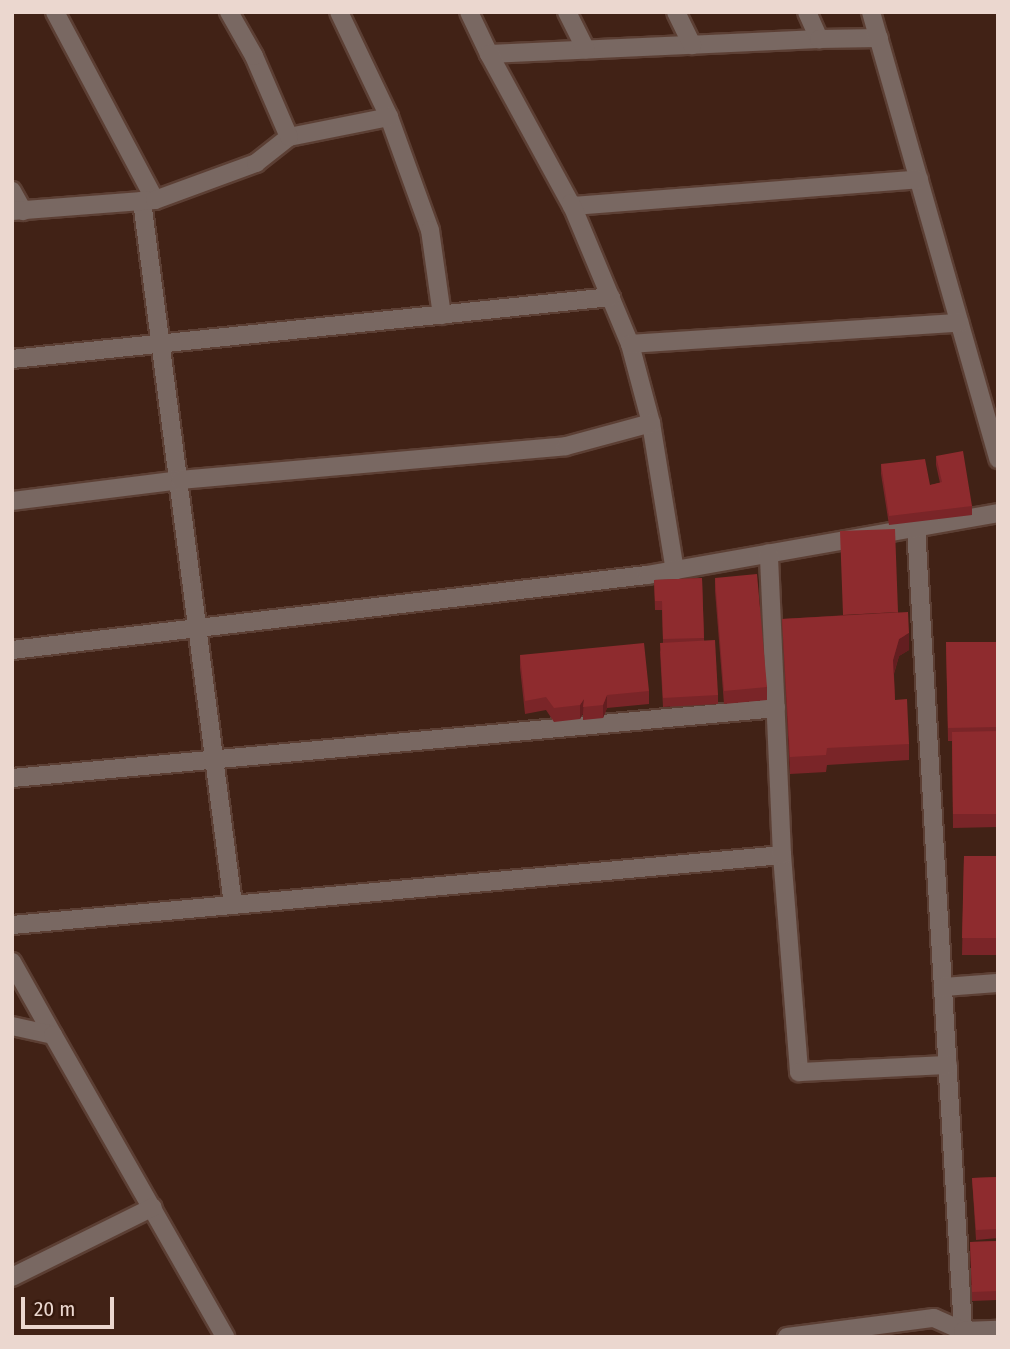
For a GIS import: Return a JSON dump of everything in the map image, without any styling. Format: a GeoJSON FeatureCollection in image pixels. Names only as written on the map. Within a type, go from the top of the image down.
{"type":"FeatureCollection","features":[{"type":"Feature","properties":{"kind":"street"},"geometry":{"type":"LineString","coordinates":[[55,12],[148,200],[195,629],[233,905]]}},
{"type":"Feature","properties":{"kind":"street"},"geometry":{"type":"LineString","coordinates":[[229,12],[254,56],[289,137]]}},
{"type":"Feature","properties":{"kind":"street"},"geometry":{"type":"LineString","coordinates":[[338,12],[389,117],[430,230],[442,315]]}},
{"type":"Feature","properties":{"kind":"street"},"geometry":{"type":"LineString","coordinates":[[469,12],[570,203],[631,344],[651,424],[675,571]]}},
{"type":"Feature","properties":{"kind":"street"},"geometry":{"type":"LineString","coordinates":[[567,12],[586,50]]}},
{"type":"Feature","properties":{"kind":"street"},"geometry":{"type":"LineString","coordinates":[[676,12],[692,45]]}},
{"type":"Feature","properties":{"kind":"street"},"geometry":{"type":"LineString","coordinates":[[807,12],[819,39]]}},
{"type":"Feature","properties":{"kind":"street"},"geometry":{"type":"LineString","coordinates":[[872,12],[998,459]]}},
{"type":"Feature","properties":{"kind":"street"},"geometry":{"type":"LineString","coordinates":[[489,54],[879,38]]}},
{"type":"Feature","properties":{"kind":"street"},"geometry":{"type":"LineString","coordinates":[[12,191],[17,211],[148,200],[256,163],[289,137],[389,117]]}},
{"type":"Feature","properties":{"kind":"street"},"geometry":{"type":"LineString","coordinates":[[570,203],[919,179]]}},
{"type":"Feature","properties":{"kind":"street"},"geometry":{"type":"LineString","coordinates":[[12,359],[611,297]]}},
{"type":"Feature","properties":{"kind":"street"},"geometry":{"type":"LineString","coordinates":[[631,344],[960,323]]}},
{"type":"Feature","properties":{"kind":"street"},"geometry":{"type":"LineString","coordinates":[[12,501],[180,480],[566,446],[651,424]]}},
{"type":"Feature","properties":{"kind":"street"},"geometry":{"type":"LineString","coordinates":[[12,650],[675,571],[998,513]]}},
{"type":"Feature","properties":{"kind":"street"},"geometry":{"type":"LineString","coordinates":[[916,527],[963,1331]]}},
{"type":"Feature","properties":{"kind":"street"},"geometry":{"type":"LineString","coordinates":[[769,554],[782,855],[799,1072],[948,1066]]}},
{"type":"Feature","properties":{"kind":"street"},"geometry":{"type":"LineString","coordinates":[[12,778],[776,708]]}},
{"type":"Feature","properties":{"kind":"street"},"geometry":{"type":"LineString","coordinates":[[12,925],[782,855]]}},
{"type":"Feature","properties":{"kind":"street"},"geometry":{"type":"LineString","coordinates":[[12,962],[225,1337]]}},
{"type":"Feature","properties":{"kind":"street"},"geometry":{"type":"LineString","coordinates":[[943,987],[998,983]]}},
{"type":"Feature","properties":{"kind":"street"},"geometry":{"type":"LineString","coordinates":[[12,1026],[53,1035]]}},
{"type":"Feature","properties":{"kind":"street"},"geometry":{"type":"LineString","coordinates":[[955,1184],[976,1183]]}},
{"type":"Feature","properties":{"kind":"street"},"geometry":{"type":"LineString","coordinates":[[12,1277],[153,1206]]}},
{"type":"Feature","properties":{"kind":"street"},"geometry":{"type":"LineString","coordinates":[[787,1337],[934,1318],[963,1331],[998,1330]]}},
{"type":"Feature","properties":{"kind":"building"},"geometry":{"type":"Polygon","coordinates":[[[963,451],[972,506],[889,516],[881,464],[925,459],[930,485],[942,482],[936,456],[963,451]]]}},
{"type":"Feature","properties":{"kind":"building"},"geometry":{"type":"Polygon","coordinates":[[[895,529],[898,612],[843,615],[840,531],[895,529]]]}},
{"type":"Feature","properties":{"kind":"building"},"geometry":{"type":"Polygon","coordinates":[[[757,574],[767,687],[724,691],[715,578],[757,574]]]}},
{"type":"Feature","properties":{"kind":"building"},"geometry":{"type":"Polygon","coordinates":[[[702,578],[704,638],[663,639],[662,601],[655,601],[654,580],[702,578]]]}},
{"type":"Feature","properties":{"kind":"building"},"geometry":{"type":"Polygon","coordinates":[[[908,612],[909,633],[899,639],[893,660],[895,700],[907,699],[909,744],[827,748],[826,755],[790,757],[782,619],[908,612]]]}},
{"type":"Feature","properties":{"kind":"building"},"geometry":{"type":"Polygon","coordinates":[[[715,640],[718,695],[663,698],[660,643],[715,640]]]}},
{"type":"Feature","properties":{"kind":"building"},"geometry":{"type":"Polygon","coordinates":[[[946,642],[998,642],[998,727],[948,728],[946,642]]]}},
{"type":"Feature","properties":{"kind":"building"},"geometry":{"type":"Polygon","coordinates":[[[644,643],[649,691],[607,695],[603,705],[583,707],[584,699],[580,705],[554,708],[546,697],[525,701],[520,655],[644,643]]]}},
{"type":"Feature","properties":{"kind":"building"},"geometry":{"type":"Polygon","coordinates":[[[998,731],[998,814],[953,814],[952,732],[998,731]]]}},
{"type":"Feature","properties":{"kind":"building"},"geometry":{"type":"Polygon","coordinates":[[[964,856],[998,856],[998,938],[962,938],[964,856]]]}},
{"type":"Feature","properties":{"kind":"building"},"geometry":{"type":"Polygon","coordinates":[[[998,1177],[998,1229],[976,1230],[972,1178],[998,1177]]]}},
{"type":"Feature","properties":{"kind":"building"},"geometry":{"type":"Polygon","coordinates":[[[998,1241],[998,1291],[972,1292],[970,1242],[998,1241]]]}}]}
